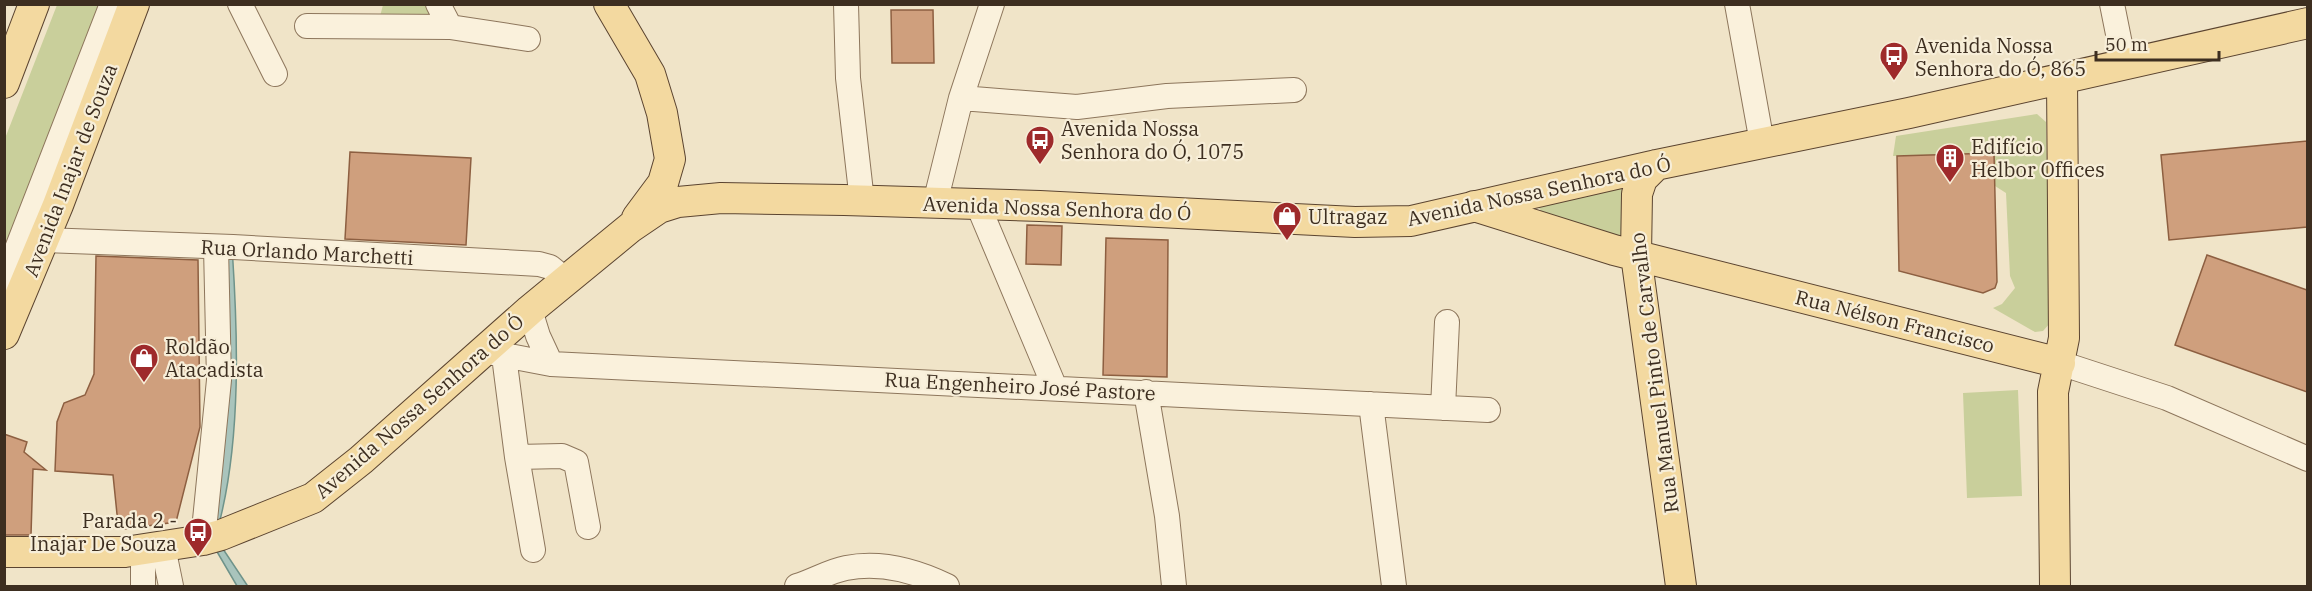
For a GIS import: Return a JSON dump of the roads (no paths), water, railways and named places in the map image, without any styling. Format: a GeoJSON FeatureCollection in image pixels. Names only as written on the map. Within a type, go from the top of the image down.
{"type":"FeatureCollection","features":[{"type":"Feature","properties":{"kind":"main road"},"geometry":{"type":"LineString","coordinates":[[4,83],[34,4]]}},
{"type":"Feature","properties":{"kind":"main road","name":"Avenida Inajar de Souza"},"geometry":{"type":"LineString","coordinates":[[4,334],[44,240],[134,4]]}},
{"type":"Feature","properties":{"kind":"main road"},"geometry":{"type":"LineString","coordinates":[[609,4],[650,74],[662,113],[670,159]]}},
{"type":"Feature","properties":{"kind":"main road","name":"Avenida Nossa Senhora do Ó"},"geometry":{"type":"LineString","coordinates":[[4,552],[153,548],[203,540],[313,498],[494,354],[530,310],[566,279],[631,227],[660,208],[678,202],[721,198],[862,201],[1355,222],[1411,221],[1656,165],[2062,80],[2307,23]]}},
{"type":"Feature","properties":{"kind":"main road"},"geometry":{"type":"LineString","coordinates":[[2055,586],[2053,392],[2064,338],[2062,80]]}},
{"type":"Feature","properties":{"kind":"main road","name":"Avenida Nossa Senhora do Ó"},"geometry":{"type":"LineString","coordinates":[[670,159],[691,182],[721,198]]}},
{"type":"Feature","properties":{"kind":"main road","name":"Avenida Nossa Senhora do Ó"},"geometry":{"type":"LineString","coordinates":[[631,227],[663,183],[670,159]]}},
{"type":"Feature","properties":{"kind":"main road","name":"Rua Manuel Pinto de Carvalho"},"geometry":{"type":"LineString","coordinates":[[1656,165],[1642,179],[1637,194],[1636,255],[1681,586]]}},
{"type":"Feature","properties":{"kind":"main road","name":"Rua Nélson Francisco"},"geometry":{"type":"LineString","coordinates":[[1474,206],[1636,255],[2060,363]]}},
{"type":"Feature","properties":{"kind":"street"},"geometry":{"type":"LineString","coordinates":[[4,282],[39,199],[112,4]]}},
{"type":"Feature","properties":{"kind":"street"},"geometry":{"type":"LineString","coordinates":[[240,4],[275,74]]}},
{"type":"Feature","properties":{"kind":"street"},"geometry":{"type":"LineString","coordinates":[[438,4],[450,27]]}},
{"type":"Feature","properties":{"kind":"street"},"geometry":{"type":"LineString","coordinates":[[846,4],[848,78],[862,201]]}},
{"type":"Feature","properties":{"kind":"street"},"geometry":{"type":"LineString","coordinates":[[935,203],[961,98],[992,4]]}},
{"type":"Feature","properties":{"kind":"street"},"geometry":{"type":"LineString","coordinates":[[1737,4],[1762,143]]}},
{"type":"Feature","properties":{"kind":"street"},"geometry":{"type":"LineString","coordinates":[[2112,4],[2124,64]]}},
{"type":"Feature","properties":{"kind":"street"},"geometry":{"type":"LineString","coordinates":[[307,27],[372,15],[528,39]]}},
{"type":"Feature","properties":{"kind":"street"},"geometry":{"type":"LineString","coordinates":[[961,98],[1077,107],[1167,96],[1294,90]]}},
{"type":"Feature","properties":{"kind":"street"},"geometry":{"type":"LineString","coordinates":[[978,205],[1055,388]]}},
{"type":"Feature","properties":{"kind":"street","name":"Rua Orlando Marchetti"},"geometry":{"type":"LineString","coordinates":[[44,240],[539,264],[550,267],[566,279]]}},
{"type":"Feature","properties":{"kind":"street"},"geometry":{"type":"LineString","coordinates":[[203,540],[219,380],[216,247]]}},
{"type":"Feature","properties":{"kind":"street"},"geometry":{"type":"LineString","coordinates":[[530,310],[551,364]]}},
{"type":"Feature","properties":{"kind":"street"},"geometry":{"type":"LineString","coordinates":[[1443,408],[1446,322]]}},
{"type":"Feature","properties":{"kind":"street"},"geometry":{"type":"LineString","coordinates":[[494,354],[517,457],[533,550]]}},
{"type":"Feature","properties":{"kind":"street","name":"Rua Engenheiro José Pastore"},"geometry":{"type":"LineString","coordinates":[[494,354],[551,364],[1146,392],[1488,411]]}},
{"type":"Feature","properties":{"kind":"street","name":"Rua Nélson Francisco"},"geometry":{"type":"LineString","coordinates":[[2060,363],[2167,398],[2307,459]]}},
{"type":"Feature","properties":{"kind":"street"},"geometry":{"type":"LineString","coordinates":[[1146,392],[1167,516],[1173,586]]}},
{"type":"Feature","properties":{"kind":"street"},"geometry":{"type":"LineString","coordinates":[[1371,404],[1394,586]]}},
{"type":"Feature","properties":{"kind":"street"},"geometry":{"type":"LineString","coordinates":[[517,457],[562,456],[574,460],[578,465],[588,527]]}},
{"type":"Feature","properties":{"kind":"street"},"geometry":{"type":"LineString","coordinates":[[143,586],[153,548]]}},
{"type":"Feature","properties":{"kind":"street"},"geometry":{"type":"LineString","coordinates":[[153,548],[171,586]]}},
{"type":"Feature","properties":{"kind":"street"},"geometry":{"type":"LineString","coordinates":[[797,586],[846,568],[882,566],[921,574],[947,586]]}},
{"type":"Feature","properties":{"kind":"water"},"geometry":{"type":"Polygon","coordinates":[[[232,247],[236,315],[235,420],[227,488],[220,520],[210,524],[222,269],[232,247]]]}},
{"type":"Feature","properties":{"kind":"water"},"geometry":{"type":"Polygon","coordinates":[[[223,549],[248,586],[237,586],[216,550],[223,549]]]}},
{"type":"Feature","properties":{"kind":"place","name":"Avenida Nossa Senhora do Ó, 865"},"geometry":{"type":"Point","coordinates":[1894,82]}},
{"type":"Feature","properties":{"kind":"place","name":"Avenida Nossa Senhora do Ó, 1075"},"geometry":{"type":"Point","coordinates":[1040,166]}},
{"type":"Feature","properties":{"kind":"place","name":"Edifício Helbor Offices"},"geometry":{"type":"Point","coordinates":[1950,184]}},
{"type":"Feature","properties":{"kind":"place","name":"Ultragaz"},"geometry":{"type":"Point","coordinates":[1287,242]}},
{"type":"Feature","properties":{"kind":"place","name":"Roldão Atacadista"},"geometry":{"type":"Point","coordinates":[144,384]}},
{"type":"Feature","properties":{"kind":"place","name":"Parada 2 - Inajar De Souza"},"geometry":{"type":"Point","coordinates":[198,558]}}]}
